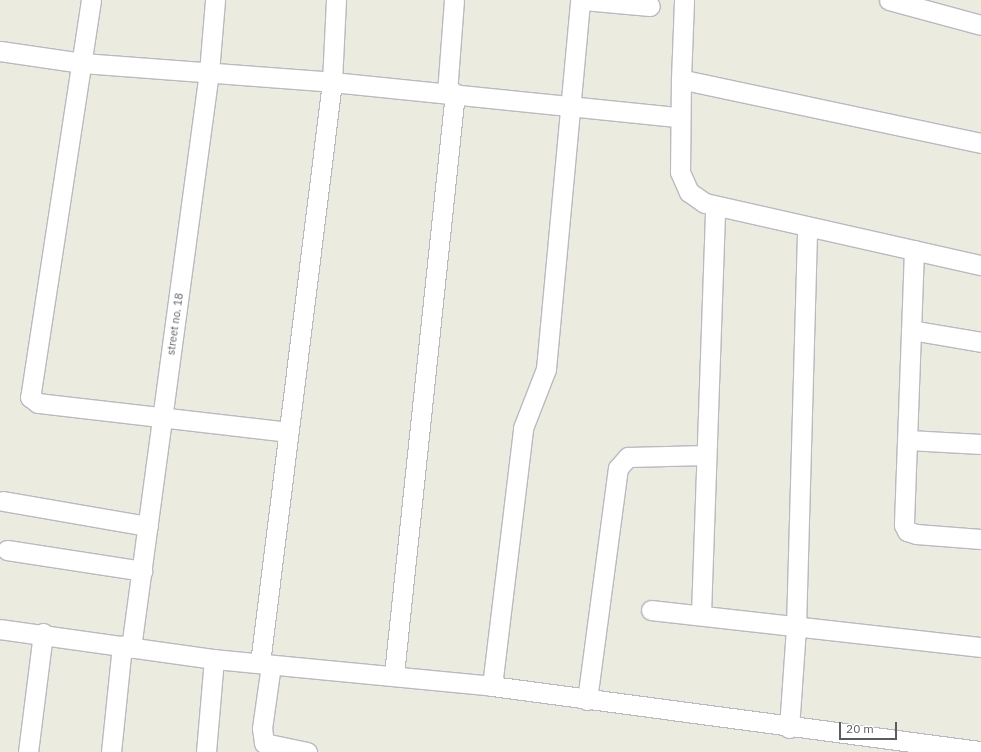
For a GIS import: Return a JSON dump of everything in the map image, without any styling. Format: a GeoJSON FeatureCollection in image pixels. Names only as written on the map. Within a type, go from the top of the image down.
{"type":"FeatureCollection","features":[{"type":"Feature","properties":{"kind":"street"},"geometry":{"type":"LineString","coordinates":[[91,0],[44,291],[30,397],[38,403],[288,432]]}},
{"type":"Feature","properties":{"kind":"street","name":"street no. 18"},"geometry":{"type":"LineString","coordinates":[[111,752],[126,647],[142,570],[209,72],[215,0]]}},
{"type":"Feature","properties":{"kind":"street"},"geometry":{"type":"LineString","coordinates":[[308,752],[269,746],[262,738],[265,664],[288,432],[332,82],[336,0]]}},
{"type":"Feature","properties":{"kind":"street"},"geometry":{"type":"LineString","coordinates":[[394,674],[451,93],[454,0]]}},
{"type":"Feature","properties":{"kind":"street"},"geometry":{"type":"LineString","coordinates":[[492,686],[522,428],[546,369],[580,0]]}},
{"type":"Feature","properties":{"kind":"street"},"geometry":{"type":"LineString","coordinates":[[584,0],[650,6]]}},
{"type":"Feature","properties":{"kind":"street"},"geometry":{"type":"LineString","coordinates":[[684,0],[678,117],[680,172],[683,184],[688,192],[715,206],[807,228],[981,265]]}},
{"type":"Feature","properties":{"kind":"street"},"geometry":{"type":"LineString","coordinates":[[889,0],[981,25]]}},
{"type":"Feature","properties":{"kind":"street"},"geometry":{"type":"LineString","coordinates":[[0,51],[82,63],[332,82],[451,93],[570,108],[678,117]]}},
{"type":"Feature","properties":{"kind":"street"},"geometry":{"type":"LineString","coordinates":[[681,79],[981,143]]}},
{"type":"Feature","properties":{"kind":"street"},"geometry":{"type":"LineString","coordinates":[[701,614],[715,206]]}},
{"type":"Feature","properties":{"kind":"street"},"geometry":{"type":"LineString","coordinates":[[789,728],[796,627],[807,228]]}},
{"type":"Feature","properties":{"kind":"street"},"geometry":{"type":"LineString","coordinates":[[914,250],[904,518],[907,532],[981,539]]}},
{"type":"Feature","properties":{"kind":"street"},"geometry":{"type":"LineString","coordinates":[[911,330],[981,342]]}},
{"type":"Feature","properties":{"kind":"street"},"geometry":{"type":"LineString","coordinates":[[908,440],[981,444]]}},
{"type":"Feature","properties":{"kind":"street"},"geometry":{"type":"LineString","coordinates":[[587,700],[618,468],[628,457],[706,455]]}},
{"type":"Feature","properties":{"kind":"street"},"geometry":{"type":"LineString","coordinates":[[3,501],[148,526]]}},
{"type":"Feature","properties":{"kind":"street"},"geometry":{"type":"LineString","coordinates":[[8,550],[142,570]]}},
{"type":"Feature","properties":{"kind":"street"},"geometry":{"type":"LineString","coordinates":[[651,610],[701,614],[796,627],[981,647]]}},
{"type":"Feature","properties":{"kind":"street"},"geometry":{"type":"LineString","coordinates":[[0,629],[214,659],[394,674],[492,686],[789,728],[981,751]]}},
{"type":"Feature","properties":{"kind":"street"},"geometry":{"type":"LineString","coordinates":[[28,752],[43,634]]}},
{"type":"Feature","properties":{"kind":"street"},"geometry":{"type":"LineString","coordinates":[[206,752],[214,659]]}}]}
